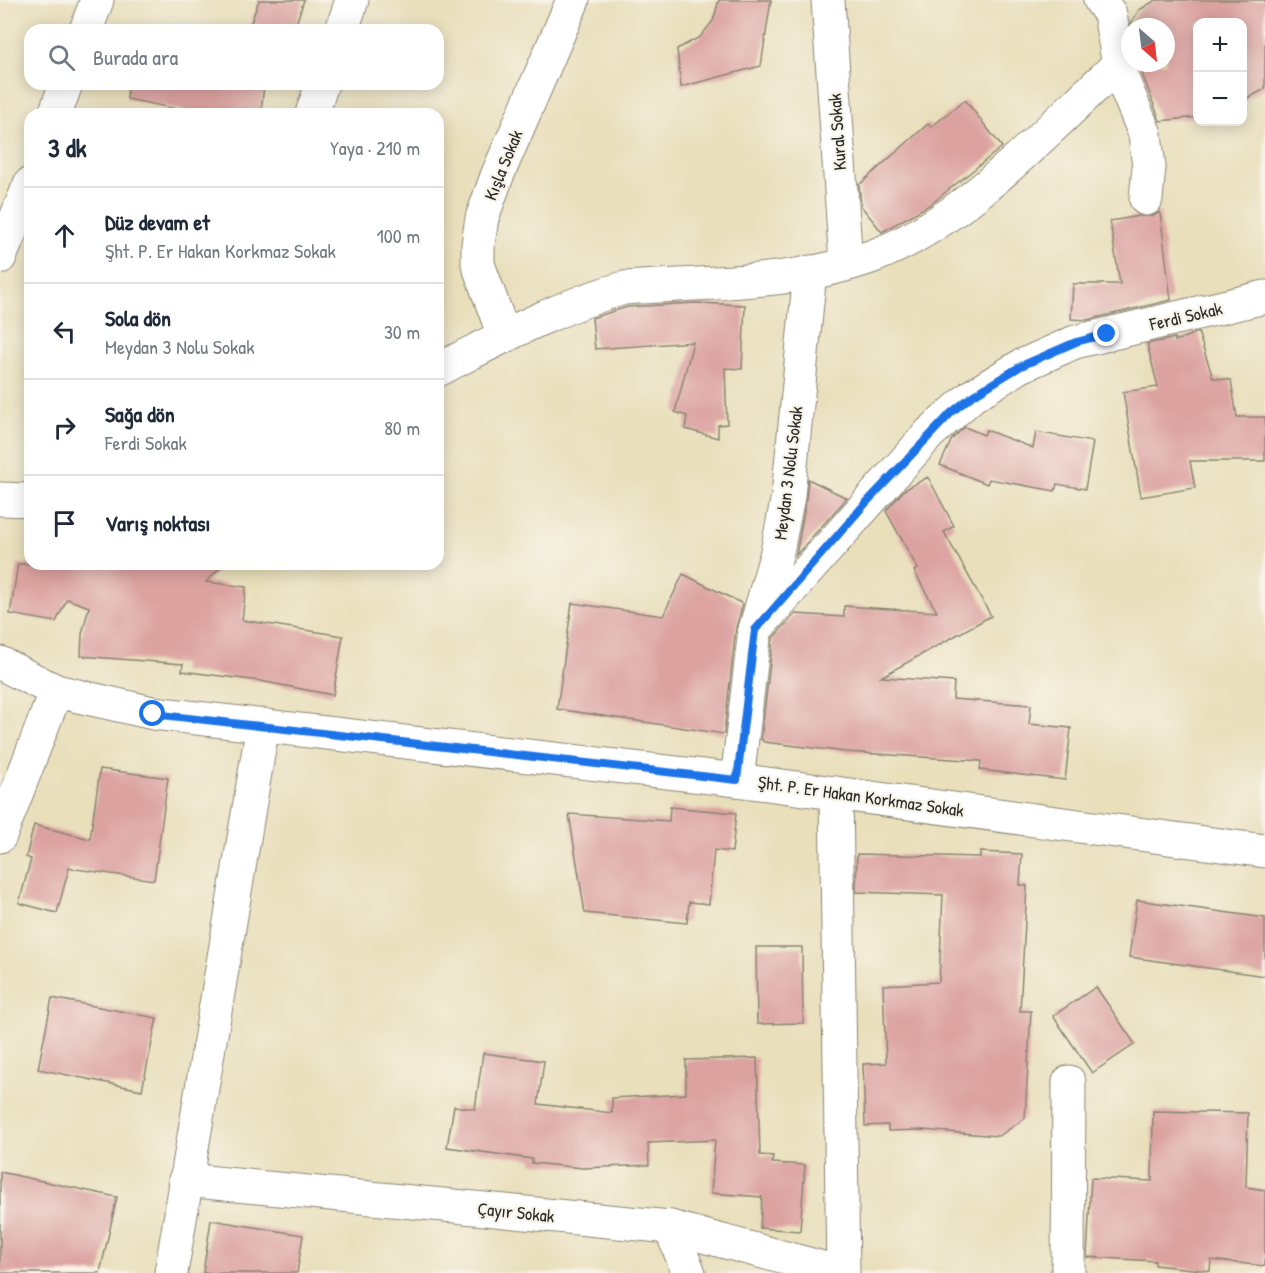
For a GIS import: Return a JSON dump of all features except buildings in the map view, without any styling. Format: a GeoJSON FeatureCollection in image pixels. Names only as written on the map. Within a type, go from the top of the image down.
{"type":"FeatureCollection","features":[{"type":"Feature","properties":{"kind":"street"},"geometry":{"type":"LineString","coordinates":[[88,24],[97,0]]}},
{"type":"Feature","properties":{"kind":"street"},"geometry":{"type":"LineString","coordinates":[[344,24],[352,0]]}},
{"type":"Feature","properties":{"kind":"street","name":"Kışla Sokak"},"geometry":{"type":"LineString","coordinates":[[504,336],[482,282],[478,264],[482,218],[497,176],[573,0]]}},
{"type":"Feature","properties":{"kind":"street","name":"Kural Sokak"},"geometry":{"type":"LineString","coordinates":[[828,0],[846,264]]}},
{"type":"Feature","properties":{"kind":"street"},"geometry":{"type":"LineString","coordinates":[[1114,5],[1118,65],[1145,135],[1149,166],[1146,199]]}},
{"type":"Feature","properties":{"kind":"street"},"geometry":{"type":"LineString","coordinates":[[444,367],[504,336],[600,294],[624,288],[754,280],[810,272],[846,264],[894,247],[954,209],[1000,173],[1118,65]]}},
{"type":"Feature","properties":{"kind":"street"},"geometry":{"type":"LineString","coordinates":[[58,108],[64,90]]}},
{"type":"Feature","properties":{"kind":"street"},"geometry":{"type":"LineString","coordinates":[[314,108],[320,90]]}},
{"type":"Feature","properties":{"kind":"street"},"geometry":{"type":"LineString","coordinates":[[0,257],[24,199]]}},
{"type":"Feature","properties":{"kind":"street","name":"Meydan 3 Nolu Sokak"},"geometry":{"type":"LineString","coordinates":[[737,780],[755,630],[777,552],[788,496],[810,272]]}},
{"type":"Feature","properties":{"kind":"street","name":"Ferdi Sokak"},"geometry":{"type":"LineString","coordinates":[[755,630],[930,433],[972,396],[1021,366],[1076,342],[1265,297]]}},
{"type":"Feature","properties":{"kind":"street"},"geometry":{"type":"LineString","coordinates":[[0,499],[24,500]]}},
{"type":"Feature","properties":{"kind":"street","name":"Şht. P. Er Hakan Korkmaz Sokak"},"geometry":{"type":"LineString","coordinates":[[0,663],[56,691],[153,714],[737,780],[1265,851]]}},
{"type":"Feature","properties":{"kind":"street"},"geometry":{"type":"LineString","coordinates":[[0,836],[56,691]]}},
{"type":"Feature","properties":{"kind":"street"},"geometry":{"type":"LineString","coordinates":[[171,1273],[263,725]]}},
{"type":"Feature","properties":{"kind":"street"},"geometry":{"type":"LineString","coordinates":[[836,793],[842,1273]]}},
{"type":"Feature","properties":{"kind":"street"},"geometry":{"type":"LineString","coordinates":[[1068,1273],[1070,1082]]}},
{"type":"Feature","properties":{"kind":"street","name":"Çayır Sokak"},"geometry":{"type":"LineString","coordinates":[[185,1180],[670,1227],[842,1273]]}},
{"type":"Feature","properties":{"kind":"street"},"geometry":{"type":"LineString","coordinates":[[670,1227],[689,1273]]}},
{"type":"Feature","properties":{"kind":"route"},"geometry":{"type":"LineString","coordinates":[[153,714],[737,780],[755,630],[864,505],[952,412],[972,396],[1021,366],[1076,342],[1107,334]]}}]}
